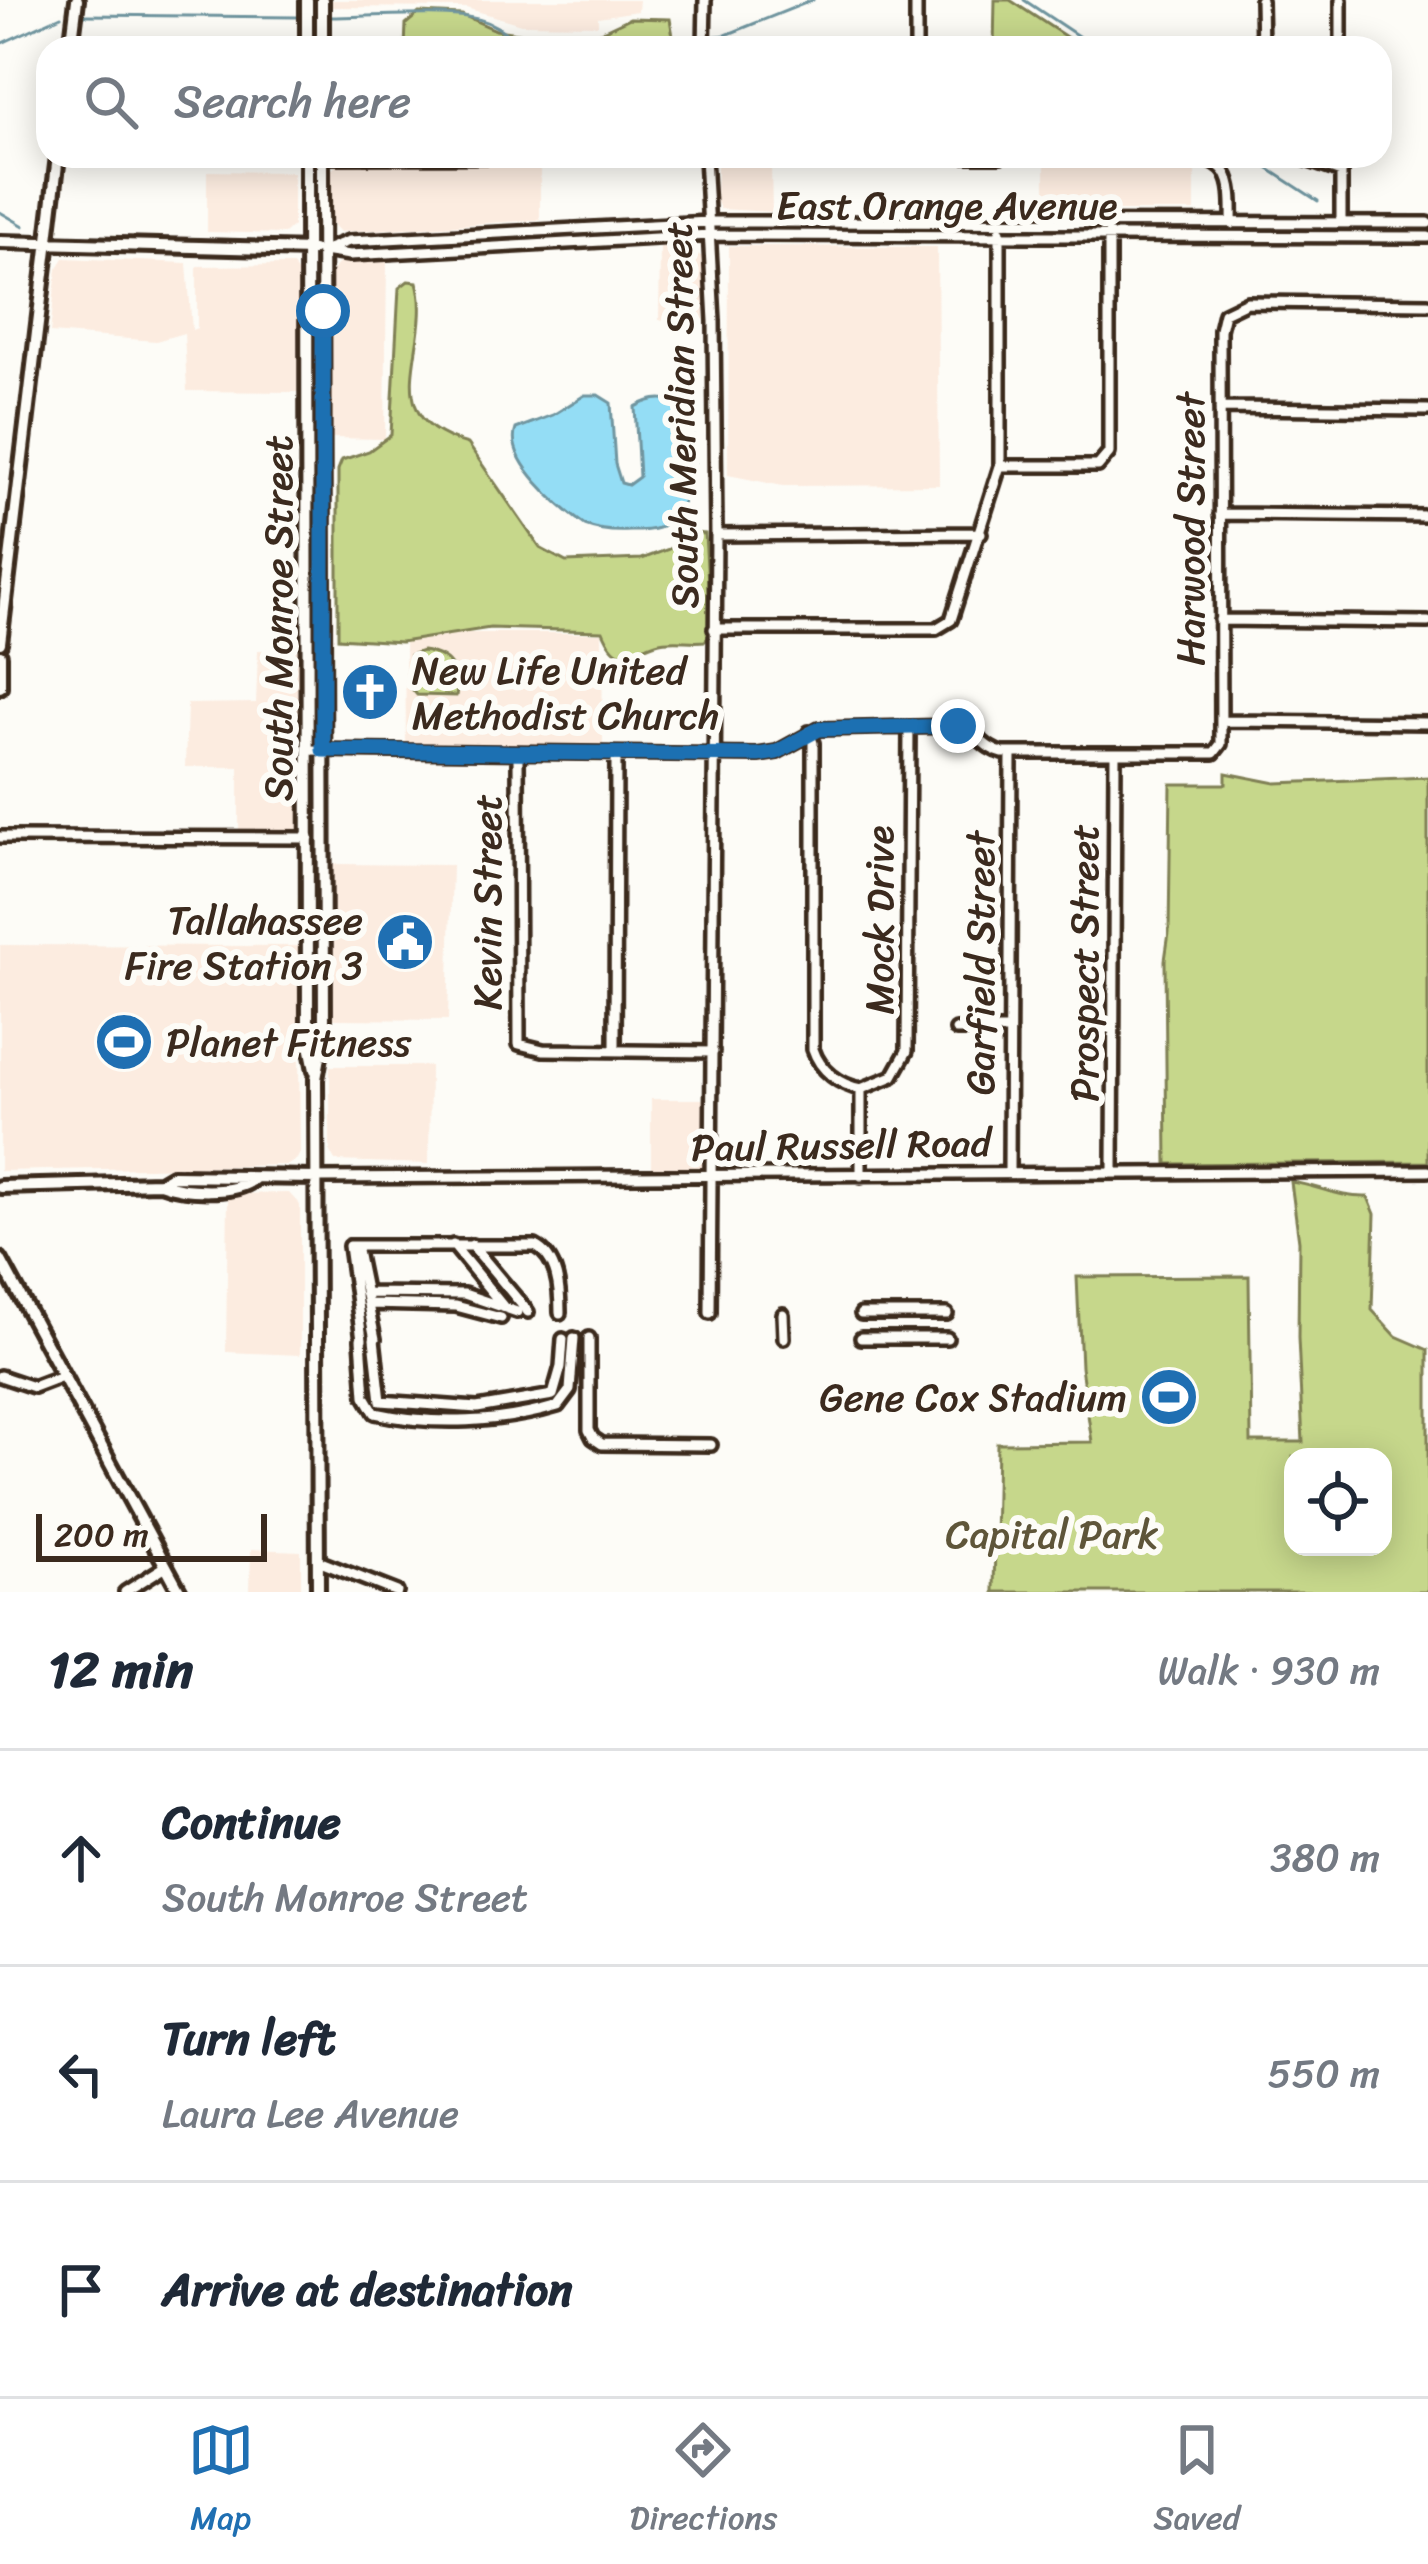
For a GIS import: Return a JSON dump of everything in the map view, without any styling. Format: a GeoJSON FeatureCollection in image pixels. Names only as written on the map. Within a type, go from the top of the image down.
{"type":"FeatureCollection","features":[{"type":"Feature","properties":{"kind":"main road"},"geometry":{"type":"LineString","coordinates":[[72,36],[76,0]]}},
{"type":"Feature","properties":{"kind":"main road"},"geometry":{"type":"LineString","coordinates":[[307,0],[307,36]]}},
{"type":"Feature","properties":{"kind":"main road"},"geometry":{"type":"LineString","coordinates":[[322,0],[322,36]]}},
{"type":"Feature","properties":{"kind":"main road"},"geometry":{"type":"LineString","coordinates":[[0,643],[57,168]]}},
{"type":"Feature","properties":{"kind":"main road","name":"South Monroe Street"},"geometry":{"type":"LineString","coordinates":[[307,168],[309,1041],[316,1079]]}},
{"type":"Feature","properties":{"kind":"main road","name":"South Monroe Street"},"geometry":{"type":"LineString","coordinates":[[318,1592],[316,1079],[324,1010],[322,168]]}},
{"type":"Feature","properties":{"kind":"main road","name":"East Orange Avenue"},"geometry":{"type":"LineString","coordinates":[[0,242],[323,250]]}},
{"type":"Feature","properties":{"kind":"main road"},"geometry":{"type":"LineString","coordinates":[[0,655],[0,687]]}},
{"type":"Feature","properties":{"kind":"main road"},"geometry":{"type":"LineString","coordinates":[[309,906],[324,906]]}},
{"type":"Feature","properties":{"kind":"main road"},"geometry":{"type":"LineString","coordinates":[[309,995],[324,1010]]}},
{"type":"Feature","properties":{"kind":"main road","name":"Paul Russell Road"},"geometry":{"type":"LineString","coordinates":[[0,1187],[160,1183],[172,1176],[318,1178]]}},
{"type":"Feature","properties":{"kind":"main road"},"geometry":{"type":"LineString","coordinates":[[0,1259],[180,1592]]}},
{"type":"Feature","properties":{"kind":"street"},"geometry":{"type":"LineString","coordinates":[[704,36],[705,0]]}},
{"type":"Feature","properties":{"kind":"street"},"geometry":{"type":"LineString","coordinates":[[916,0],[916,36]]}},
{"type":"Feature","properties":{"kind":"street"},"geometry":{"type":"LineString","coordinates":[[1261,0],[1262,36]]}},
{"type":"Feature","properties":{"kind":"street"},"geometry":{"type":"LineString","coordinates":[[1341,0],[1341,36]]}},
{"type":"Feature","properties":{"kind":"street","name":"South Meridian Street"},"geometry":{"type":"LineString","coordinates":[[710,168],[716,535],[710,1313]]}},
{"type":"Feature","properties":{"kind":"street"},"geometry":{"type":"LineString","coordinates":[[1222,168],[1232,185],[1232,235]]}},
{"type":"Feature","properties":{"kind":"street"},"geometry":{"type":"LineString","coordinates":[[1329,168],[1341,172]]}},
{"type":"Feature","properties":{"kind":"street"},"geometry":{"type":"LineString","coordinates":[[1340,236],[1341,168]]}},
{"type":"Feature","properties":{"kind":"street"},"geometry":{"type":"LineString","coordinates":[[714,629],[936,629],[956,611],[1000,466],[1000,220]]}},
{"type":"Feature","properties":{"kind":"street","name":"East Orange Avenue"},"geometry":{"type":"LineString","coordinates":[[323,250],[349,241],[709,222],[1428,223]]}},
{"type":"Feature","properties":{"kind":"street"},"geometry":{"type":"LineString","coordinates":[[1000,466],[1085,467],[1106,460],[1109,234]]}},
{"type":"Feature","properties":{"kind":"street","name":"East Orange Avenue"},"geometry":{"type":"LineString","coordinates":[[323,250],[350,255],[710,236],[1428,236]]}},
{"type":"Feature","properties":{"kind":"street","name":"Harwood Street"},"geometry":{"type":"LineString","coordinates":[[1115,753],[1219,750],[1220,329],[1228,309],[1256,302],[1428,304]]}},
{"type":"Feature","properties":{"kind":"street"},"geometry":{"type":"LineString","coordinates":[[1220,408],[1428,410]]}},
{"type":"Feature","properties":{"kind":"street"},"geometry":{"type":"LineString","coordinates":[[1220,514],[1428,516]]}},
{"type":"Feature","properties":{"kind":"street"},"geometry":{"type":"LineString","coordinates":[[716,535],[981,533]]}},
{"type":"Feature","properties":{"kind":"street"},"geometry":{"type":"LineString","coordinates":[[1220,620],[1428,622]]}},
{"type":"Feature","properties":{"kind":"street"},"geometry":{"type":"LineString","coordinates":[[1220,722],[1428,723]]}},
{"type":"Feature","properties":{"kind":"street"},"geometry":{"type":"LineString","coordinates":[[309,750],[770,755],[809,732],[832,727],[909,727],[965,728],[989,749],[1011,754],[1115,753]]}},
{"type":"Feature","properties":{"kind":"street","name":"Mock Drive"},"geometry":{"type":"LineString","coordinates":[[861,1089],[892,1076],[907,1051],[909,727]]}},
{"type":"Feature","properties":{"kind":"street"},"geometry":{"type":"LineString","coordinates":[[809,732],[813,743],[813,1049],[816,1060],[830,1074],[861,1089],[861,1176]]}},
{"type":"Feature","properties":{"kind":"street","name":"Prospect Street"},"geometry":{"type":"LineString","coordinates":[[1113,1172],[1115,753]]}},
{"type":"Feature","properties":{"kind":"street","name":"Kevin Street"},"geometry":{"type":"LineString","coordinates":[[518,754],[517,1039],[524,1048],[615,1051]]}},
{"type":"Feature","properties":{"kind":"street"},"geometry":{"type":"LineString","coordinates":[[616,754],[615,1051],[713,1052]]}},
{"type":"Feature","properties":{"kind":"street","name":"Garfield Street"},"geometry":{"type":"LineString","coordinates":[[1009,1173],[1011,754]]}},
{"type":"Feature","properties":{"kind":"street"},"geometry":{"type":"LineString","coordinates":[[0,837],[309,838]]}},
{"type":"Feature","properties":{"kind":"street"},"geometry":{"type":"LineString","coordinates":[[956,1030],[1009,1030]]}},
{"type":"Feature","properties":{"kind":"street","name":"Paul Russell Road"},"geometry":{"type":"LineString","coordinates":[[318,1178],[1428,1171]]}},
{"type":"Feature","properties":{"kind":"street"},"geometry":{"type":"LineString","coordinates":[[453,1245],[502,1312]]}},
{"type":"Feature","properties":{"kind":"street"},"geometry":{"type":"LineString","coordinates":[[367,1299],[464,1294],[502,1312],[522,1312],[472,1245]]}},
{"type":"Feature","properties":{"kind":"street"},"geometry":{"type":"LineString","coordinates":[[560,1312],[558,1287],[546,1252],[524,1245],[349,1246],[381,1401],[477,1408],[553,1395],[569,1339]]}},
{"type":"Feature","properties":{"kind":"street"},"geometry":{"type":"LineString","coordinates":[[356,1246],[367,1299],[368,1339]]}},
{"type":"Feature","properties":{"kind":"street"},"geometry":{"type":"LineString","coordinates":[[783,1314],[784,1338]]}},
{"type":"Feature","properties":{"kind":"street"},"geometry":{"type":"LineString","coordinates":[[861,1314],[947,1314]]}},
{"type":"Feature","properties":{"kind":"street"},"geometry":{"type":"LineString","coordinates":[[861,1338],[947,1338]]}},
{"type":"Feature","properties":{"kind":"street"},"geometry":{"type":"LineString","coordinates":[[589,1339],[592,1438],[602,1444],[711,1445]]}},
{"type":"Feature","properties":{"kind":"street"},"geometry":{"type":"LineString","coordinates":[[0,1376],[33,1387],[62,1376]]}},
{"type":"Feature","properties":{"kind":"street"},"geometry":{"type":"LineString","coordinates":[[318,1561],[397,1592]]}},
{"type":"Feature","properties":{"kind":"street"},"geometry":{"type":"LineString","coordinates":[[124,1592],[166,1566]]}},
{"type":"Feature","properties":{"kind":"shaded area"},"geometry":{"type":"Polygon","coordinates":[[[331,0],[639,0],[638,11],[598,17],[598,25],[521,24],[466,8],[331,7],[331,0]]]}},
{"type":"Feature","properties":{"kind":"shaded area"},"geometry":{"type":"Polygon","coordinates":[[[540,168],[540,220],[340,232],[331,222],[330,171],[540,168]]]}},
{"type":"Feature","properties":{"kind":"shaded area"},"geometry":{"type":"Polygon","coordinates":[[[717,168],[771,168],[772,212],[720,209],[717,168]]]}},
{"type":"Feature","properties":{"kind":"shaded area"},"geometry":{"type":"Polygon","coordinates":[[[1045,168],[1195,168],[1195,211],[1045,211],[1045,168]]]}},
{"type":"Feature","properties":{"kind":"shaded area"},"geometry":{"type":"Polygon","coordinates":[[[207,171],[293,172],[293,226],[284,234],[207,232],[207,171]]]}},
{"type":"Feature","properties":{"kind":"shaded area"},"geometry":{"type":"Polygon","coordinates":[[[694,246],[704,258],[704,319],[659,320],[660,247],[694,246]]]}},
{"type":"Feature","properties":{"kind":"shaded area"},"geometry":{"type":"Polygon","coordinates":[[[729,246],[937,247],[939,485],[783,486],[728,475],[729,246]]]}},
{"type":"Feature","properties":{"kind":"shaded area"},"geometry":{"type":"Polygon","coordinates":[[[64,258],[187,263],[192,330],[197,328],[197,266],[293,265],[298,275],[298,392],[187,391],[184,333],[156,341],[50,333],[57,269],[64,258]]]}},
{"type":"Feature","properties":{"kind":"shaded area"},"geometry":{"type":"Polygon","coordinates":[[[387,260],[385,439],[331,438],[332,271],[339,263],[387,260]]]}},
{"type":"Feature","properties":{"kind":"shaded area"},"geometry":{"type":"Polygon","coordinates":[[[405,633],[602,633],[603,745],[406,745],[405,633]]]}},
{"type":"Feature","properties":{"kind":"shaded area"},"geometry":{"type":"Polygon","coordinates":[[[258,650],[298,650],[298,829],[290,833],[239,834],[239,767],[185,767],[187,704],[256,703],[258,650]]]}},
{"type":"Feature","properties":{"kind":"shaded area"},"geometry":{"type":"Polygon","coordinates":[[[331,864],[452,865],[448,1020],[332,1019],[331,864]]]}},
{"type":"Feature","properties":{"kind":"shaded area"},"geometry":{"type":"Polygon","coordinates":[[[0,945],[298,946],[297,1159],[288,1165],[0,1171],[0,945]]]}},
{"type":"Feature","properties":{"kind":"shaded area"},"geometry":{"type":"Polygon","coordinates":[[[330,1066],[430,1066],[429,1164],[335,1161],[330,1152],[330,1066]]]}},
{"type":"Feature","properties":{"kind":"shaded area"},"geometry":{"type":"Polygon","coordinates":[[[651,1099],[709,1099],[708,1156],[701,1169],[651,1171],[651,1099]]]}},
{"type":"Feature","properties":{"kind":"shaded area"},"geometry":{"type":"Polygon","coordinates":[[[289,1193],[300,1205],[300,1355],[226,1352],[228,1194],[289,1193]]]}},
{"type":"Feature","properties":{"kind":"shaded area"},"geometry":{"type":"Polygon","coordinates":[[[251,1549],[301,1551],[301,1592],[250,1592],[251,1549]]]}},
{"type":"Feature","properties":{"kind":"green space"},"geometry":{"type":"Polygon","coordinates":[[[995,0],[1010,0],[1065,36],[994,36],[995,0]]]}},
{"type":"Feature","properties":{"kind":"green space"},"geometry":{"type":"Polygon","coordinates":[[[419,13],[462,15],[496,30],[540,36],[406,36],[406,24],[419,13]]]}},
{"type":"Feature","properties":{"kind":"green space"},"geometry":{"type":"Polygon","coordinates":[[[630,18],[670,19],[673,36],[560,36],[598,33],[630,18]]]}},
{"type":"Feature","properties":{"kind":"green space"},"geometry":{"type":"Polygon","coordinates":[[[408,281],[417,282],[420,306],[412,377],[421,417],[438,432],[468,444],[540,548],[566,562],[642,559],[692,533],[705,534],[711,634],[705,641],[662,642],[625,654],[614,649],[603,631],[490,628],[401,642],[338,638],[338,470],[342,460],[369,451],[391,435],[399,288],[408,281]]]}},
{"type":"Feature","properties":{"kind":"green space"},"geometry":{"type":"Polygon","coordinates":[[[422,651],[451,665],[456,696],[417,695],[412,689],[410,655],[422,651]]]}},
{"type":"Feature","properties":{"kind":"green space"},"geometry":{"type":"Polygon","coordinates":[[[1226,773],[1276,783],[1428,777],[1428,1162],[1167,1164],[1165,960],[1171,784],[1226,784],[1226,773]]]}},
{"type":"Feature","properties":{"kind":"green space","name":"Capital Park"},"geometry":{"type":"Polygon","coordinates":[[[1291,1182],[1368,1197],[1375,1214],[1372,1310],[1396,1336],[1428,1350],[1428,1592],[994,1592],[997,1443],[1092,1442],[1081,1367],[1077,1277],[1249,1276],[1251,1442],[1303,1442],[1299,1241],[1291,1182]]]}},
{"type":"Feature","properties":{"kind":"water"},"geometry":{"type":"Polygon","coordinates":[[[585,395],[598,395],[611,403],[615,464],[621,483],[628,485],[639,477],[635,407],[660,399],[678,405],[689,421],[694,444],[687,495],[675,515],[658,528],[613,531],[585,525],[537,482],[518,455],[516,429],[553,415],[585,395]]]}},
{"type":"Feature","properties":{"kind":"waterway"},"geometry":{"type":"LineString","coordinates":[[717,36],[813,0]]}},
{"type":"Feature","properties":{"kind":"waterway"},"geometry":{"type":"LineString","coordinates":[[1024,0],[1078,36]]}},
{"type":"Feature","properties":{"kind":"waterway"},"geometry":{"type":"LineString","coordinates":[[85,15],[298,17]]}},
{"type":"Feature","properties":{"kind":"waterway"},"geometry":{"type":"LineString","coordinates":[[0,44],[61,16]]}},
{"type":"Feature","properties":{"kind":"waterway"},"geometry":{"type":"LineString","coordinates":[[331,17],[467,17],[511,36]]}},
{"type":"Feature","properties":{"kind":"waterway"},"geometry":{"type":"LineString","coordinates":[[1267,168],[1318,201]]}},
{"type":"Feature","properties":{"kind":"waterway"},"geometry":{"type":"LineString","coordinates":[[0,212],[24,226]]}},
{"type":"Feature","properties":{"kind":"place","name":"New Life United Methodist Church"},"geometry":{"type":"Point","coordinates":[370,692]}},
{"type":"Feature","properties":{"kind":"place","name":"Tallahassee Fire Station 3"},"geometry":{"type":"Point","coordinates":[405,942]}},
{"type":"Feature","properties":{"kind":"place","name":"Planet Fitness"},"geometry":{"type":"Point","coordinates":[124,1042]}},
{"type":"Feature","properties":{"kind":"place","name":"Gene Cox Stadium"},"geometry":{"type":"Point","coordinates":[1169,1397]}},
{"type":"Feature","properties":{"kind":"route"},"geometry":{"type":"LineString","coordinates":[[323,311],[323,750],[770,755],[819,729],[958,726]]}}]}
